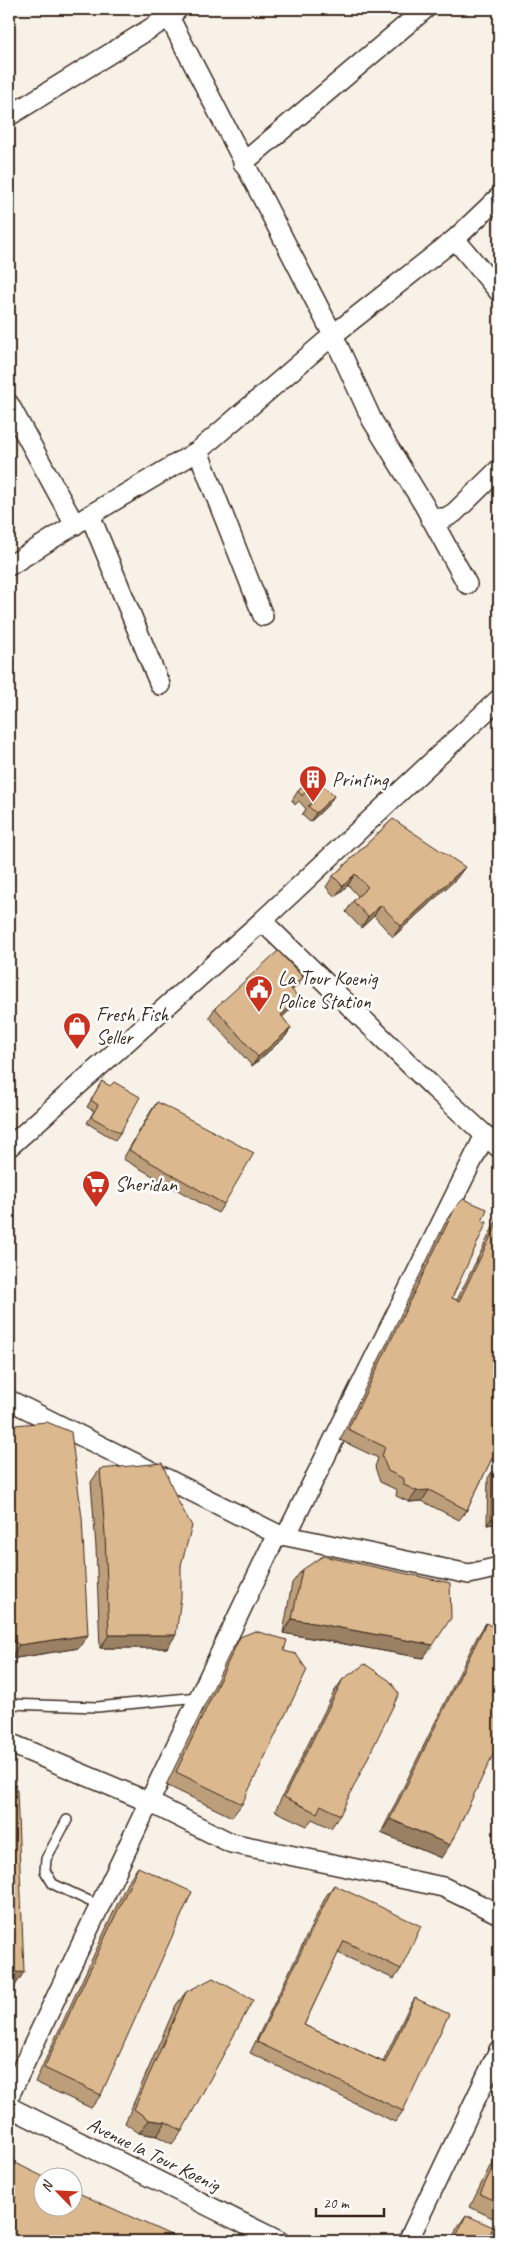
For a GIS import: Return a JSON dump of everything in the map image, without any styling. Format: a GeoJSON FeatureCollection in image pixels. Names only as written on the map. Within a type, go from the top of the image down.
{"type":"FeatureCollection","features":[{"type":"Feature","properties":{"kind":"street"},"geometry":{"type":"LineString","coordinates":[[243,163],[425,9]]}},
{"type":"Feature","properties":{"kind":"street"},"geometry":{"type":"LineString","coordinates":[[9,116],[170,11],[243,163],[333,335],[372,420],[467,584]]}},
{"type":"Feature","properties":{"kind":"street"},"geometry":{"type":"LineString","coordinates":[[9,566],[198,451],[333,335],[455,239],[499,197]]}},
{"type":"Feature","properties":{"kind":"street"},"geometry":{"type":"LineString","coordinates":[[455,239],[499,292]]}},
{"type":"Feature","properties":{"kind":"street"},"geometry":{"type":"LineString","coordinates":[[9,404],[74,525]]}},
{"type":"Feature","properties":{"kind":"street"},"geometry":{"type":"LineString","coordinates":[[198,451],[263,616]]}},
{"type":"Feature","properties":{"kind":"street"},"geometry":{"type":"LineString","coordinates":[[430,518],[445,518],[454,513],[499,469]]}},
{"type":"Feature","properties":{"kind":"street"},"geometry":{"type":"LineString","coordinates":[[90,515],[160,685]]}},
{"type":"Feature","properties":{"kind":"street"},"geometry":{"type":"LineString","coordinates":[[12,1144],[262,921],[499,699]]}},
{"type":"Feature","properties":{"kind":"street"},"geometry":{"type":"LineString","coordinates":[[262,921],[434,1089],[499,1148]]}},
{"type":"Feature","properties":{"kind":"street"},"geometry":{"type":"LineString","coordinates":[[9,1123],[12,1144]]}},
{"type":"Feature","properties":{"kind":"street"},"geometry":{"type":"LineString","coordinates":[[9,2096],[199,1697],[485,1135]]}},
{"type":"Feature","properties":{"kind":"street"},"geometry":{"type":"LineString","coordinates":[[9,1400],[282,1535],[469,1574],[499,1567]]}},
{"type":"Feature","properties":{"kind":"street"},"geometry":{"type":"LineString","coordinates":[[9,1743],[149,1802],[231,1843],[443,1887],[499,1914]]}},
{"type":"Feature","properties":{"kind":"street"},"geometry":{"type":"LineString","coordinates":[[408,2241],[499,2050]]}},
{"type":"Feature","properties":{"kind":"street","name":"Avenue la Tour Koenig"},"geometry":{"type":"LineString","coordinates":[[9,2108],[279,2241]]}},
{"type":"Feature","properties":{"kind":"lane"},"geometry":{"type":"LineString","coordinates":[[9,1704],[97,1707],[199,1697]]}},
{"type":"Feature","properties":{"kind":"lane"},"geometry":{"type":"LineString","coordinates":[[67,1820],[46,1859],[45,1871],[52,1884],[100,1906]]}},
{"type":"Feature","properties":{"kind":"building"},"geometry":{"type":"Polygon","coordinates":[[[314,777],[334,796],[316,813],[308,806],[314,802],[305,792],[302,796],[298,791],[314,777]]]}},
{"type":"Feature","properties":{"kind":"building"},"geometry":{"type":"Polygon","coordinates":[[[393,819],[465,867],[401,926],[381,905],[368,917],[353,901],[368,887],[355,874],[343,886],[333,876],[393,819]]]}},
{"type":"Feature","properties":{"kind":"building","name":"La Tour Koenig Police Station"},"geometry":{"type":"Polygon","coordinates":[[[278,951],[303,977],[291,989],[299,998],[281,1015],[291,1028],[258,1057],[215,1008],[278,951]]]}},
{"type":"Feature","properties":{"kind":"building"},"geometry":{"type":"Polygon","coordinates":[[[102,1081],[110,1086],[114,1082],[140,1097],[120,1133],[91,1117],[98,1105],[91,1100],[102,1081]]]}},
{"type":"Feature","properties":{"kind":"building"},"geometry":{"type":"Polygon","coordinates":[[[157,1102],[254,1153],[224,1204],[129,1150],[157,1102]]]}},
{"type":"Feature","properties":{"kind":"building"},"geometry":{"type":"Polygon","coordinates":[[[463,1199],[487,1209],[482,1222],[487,1222],[452,1298],[459,1301],[499,1220],[499,1449],[497,1448],[467,1510],[429,1490],[417,1491],[404,1485],[404,1479],[388,1471],[382,1456],[385,1447],[348,1429],[455,1208],[463,1199]]]}},
{"type":"Feature","properties":{"kind":"building"},"geometry":{"type":"Polygon","coordinates":[[[47,1422],[71,1432],[82,1518],[88,1635],[19,1645],[9,1637],[9,1429],[15,1425],[47,1422]]]}},
{"type":"Feature","properties":{"kind":"building"},"geometry":{"type":"Polygon","coordinates":[[[162,1463],[178,1501],[192,1526],[181,1565],[181,1597],[176,1635],[109,1635],[100,1469],[162,1463]]]}},
{"type":"Feature","properties":{"kind":"building"},"geometry":{"type":"Polygon","coordinates":[[[499,1470],[499,1517],[491,1519],[492,1472],[499,1470]]]}},
{"type":"Feature","properties":{"kind":"building"},"geometry":{"type":"Polygon","coordinates":[[[323,1556],[450,1583],[451,1618],[433,1645],[292,1619],[302,1570],[323,1556]]]}},
{"type":"Feature","properties":{"kind":"building"},"geometry":{"type":"Polygon","coordinates":[[[486,1623],[499,1630],[499,1742],[450,1845],[390,1819],[486,1623]]]}},
{"type":"Feature","properties":{"kind":"building"},"geometry":{"type":"Polygon","coordinates":[[[255,1631],[287,1640],[284,1651],[296,1654],[307,1670],[242,1804],[176,1772],[240,1637],[255,1631]]]}},
{"type":"Feature","properties":{"kind":"building"},"geometry":{"type":"Polygon","coordinates":[[[365,1664],[390,1681],[399,1694],[340,1815],[321,1805],[317,1813],[284,1797],[343,1679],[365,1664]]]}},
{"type":"Feature","properties":{"kind":"building"},"geometry":{"type":"Polygon","coordinates":[[[9,1774],[17,1791],[24,1972],[9,1973],[9,1774]]]}},
{"type":"Feature","properties":{"kind":"building"},"geometry":{"type":"Polygon","coordinates":[[[138,1867],[192,1892],[101,2095],[44,2068],[138,1867]]]}},
{"type":"Feature","properties":{"kind":"building"},"geometry":{"type":"Polygon","coordinates":[[[334,1885],[421,1926],[401,1969],[344,1941],[304,2025],[385,2063],[415,1998],[449,2014],[403,2111],[257,2042],[334,1885]]]}},
{"type":"Feature","properties":{"kind":"building"},"geometry":{"type":"Polygon","coordinates":[[[213,1978],[253,2000],[182,2131],[166,2122],[149,2120],[134,2109],[186,1992],[213,1978]]]}},
{"type":"Feature","properties":{"kind":"building"},"geometry":{"type":"Polygon","coordinates":[[[499,2154],[499,2203],[480,2194],[499,2154]]]}},
{"type":"Feature","properties":{"kind":"building"},"geometry":{"type":"Polygon","coordinates":[[[9,2160],[32,2171],[32,2218],[82,2218],[82,2195],[184,2241],[9,2241],[9,2160]]]}},
{"type":"Feature","properties":{"kind":"building"},"geometry":{"type":"Polygon","coordinates":[[[466,2215],[493,2227],[487,2241],[454,2241],[466,2215]]]}},
{"type":"Feature","properties":{"kind":"place","name":"Printing"},"geometry":{"type":"Point","coordinates":[313,803]}},
{"type":"Feature","properties":{"kind":"place","name":"La Tour Koenig Police Station"},"geometry":{"type":"Point","coordinates":[259,1013]}},
{"type":"Feature","properties":{"kind":"place","name":"Fresh Fish Seller"},"geometry":{"type":"Point","coordinates":[77,1050]}},
{"type":"Feature","properties":{"kind":"place","name":"Sheridan"},"geometry":{"type":"Point","coordinates":[96,1208]}}]}
